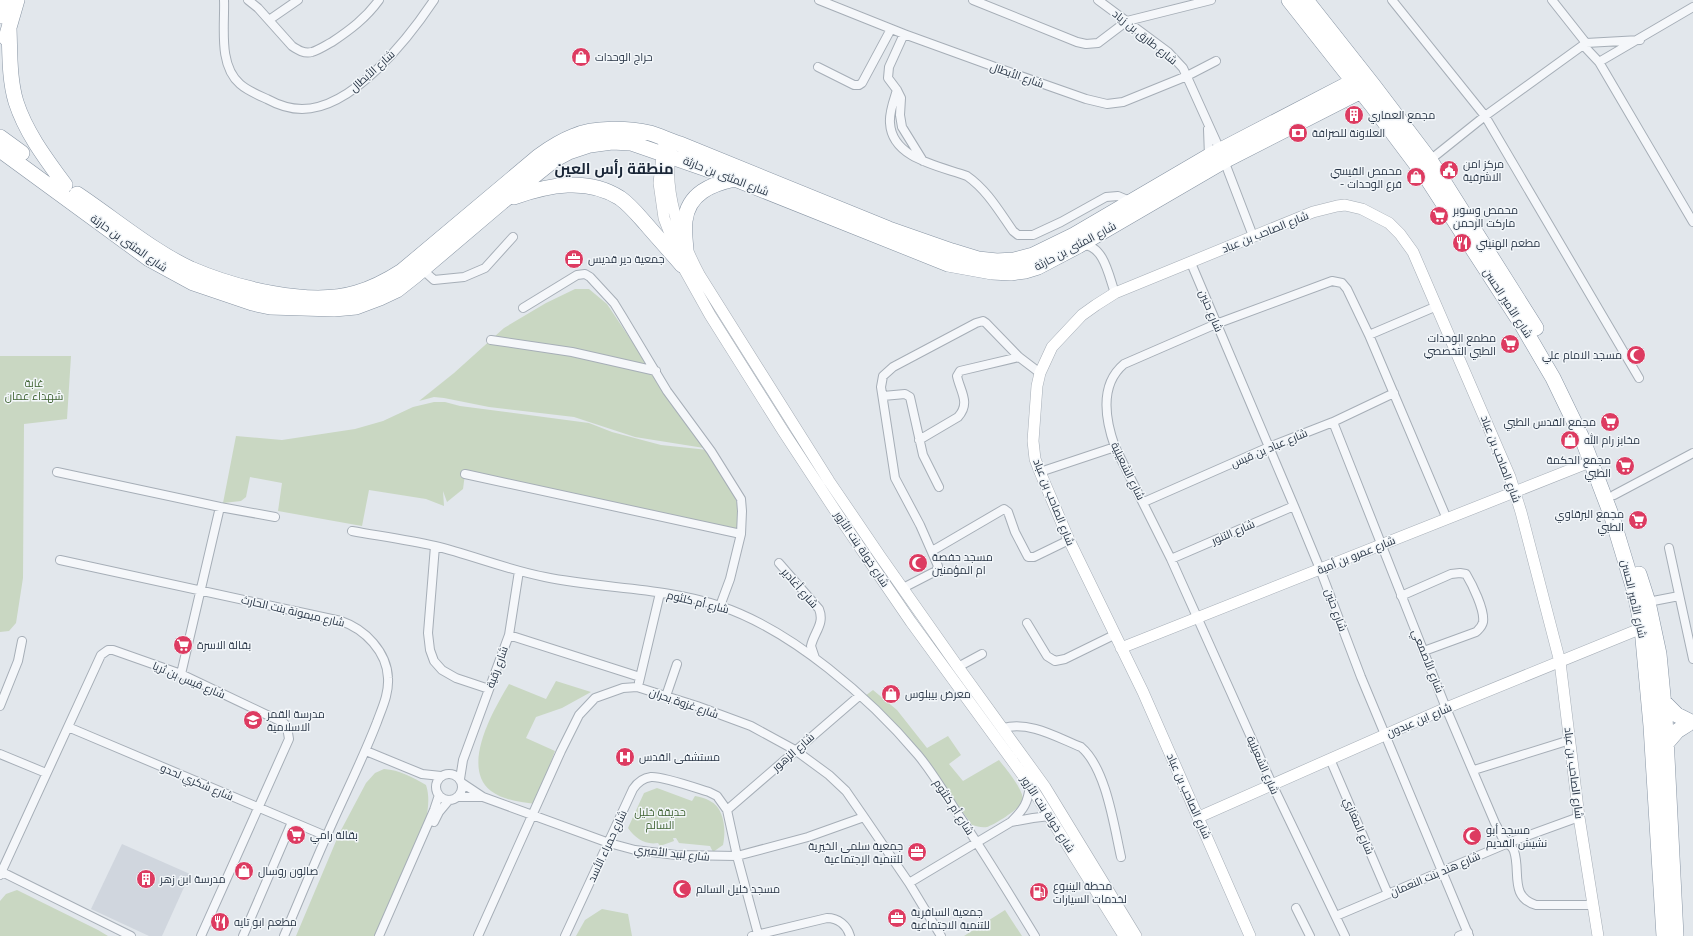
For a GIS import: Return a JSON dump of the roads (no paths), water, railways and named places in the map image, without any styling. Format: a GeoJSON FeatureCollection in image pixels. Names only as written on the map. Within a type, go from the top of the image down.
{"type":"FeatureCollection","features":[{"type":"Feature","properties":{"kind":"highway"},"geometry":{"type":"LineString","coordinates":[[0,56],[5,0]]}},
{"type":"Feature","properties":{"kind":"highway"},"geometry":{"type":"LineString","coordinates":[[17,0],[4,22],[16,101],[24,122],[37,146],[65,185]]}},
{"type":"Feature","properties":{"kind":"highway","name":"شارع الأمير الحسن"},"geometry":{"type":"LineString","coordinates":[[1289,0],[1340,64],[1363,83],[1371,104],[1433,177],[1532,320],[1577,404],[1614,495],[1648,602],[1659,654],[1663,701],[1658,725],[1666,745],[1676,936]]}},
{"type":"Feature","properties":{"kind":"highway","name":"شارع الأمير الحسن"},"geometry":{"type":"LineString","coordinates":[[1306,0],[1363,83],[1430,160],[1433,177],[1553,378],[1582,438],[1612,517],[1635,593],[1658,725],[1664,936]]}},
{"type":"Feature","properties":{"kind":"highway"},"geometry":{"type":"LineString","coordinates":[[1340,64],[1341,94],[1371,104]]}},
{"type":"Feature","properties":{"kind":"highway","name":"شارع المثنى بن حارثة"},"geometry":{"type":"LineString","coordinates":[[0,137],[152,246],[190,268],[256,291],[299,297],[331,297],[355,294],[383,283],[402,271],[539,156],[556,144],[575,135],[611,130],[632,130],[651,133],[667,147],[735,179],[950,257],[978,258],[996,261],[1014,260],[1033,255],[1074,235],[1130,201],[1363,83]]}},
{"type":"Feature","properties":{"kind":"highway","name":"شارع المثنى بن حارثة"},"geometry":{"type":"LineString","coordinates":[[2,153],[154,262],[193,283],[252,303],[270,307],[334,310],[356,307],[397,290],[554,160],[569,152],[590,145],[612,142],[667,147],[889,229],[976,270],[1011,273],[1025,271],[1038,266],[1115,225],[1180,186],[1217,156]]}},
{"type":"Feature","properties":{"kind":"highway"},"geometry":{"type":"LineString","coordinates":[[686,249],[685,221],[690,205],[695,196],[711,186],[735,179]]}},
{"type":"Feature","properties":{"kind":"highway"},"geometry":{"type":"LineString","coordinates":[[502,202],[538,188],[555,185],[588,186],[604,190],[620,198],[631,207],[682,265]]}},
{"type":"Feature","properties":{"kind":"highway"},"geometry":{"type":"LineString","coordinates":[[1663,701],[1677,716],[1692,722]]}},
{"type":"Feature","properties":{"kind":"highway"},"geometry":{"type":"LineString","coordinates":[[1666,745],[1677,732],[1692,722]]}},
{"type":"Feature","properties":{"kind":"street","name":"شارع الأبطال"},"geometry":{"type":"LineString","coordinates":[[224,0],[225,45],[229,67],[233,76],[240,84],[275,104],[289,108],[302,109],[315,108],[331,102],[361,84],[396,50],[419,22],[434,0]]}},
{"type":"Feature","properties":{"kind":"street"},"geometry":{"type":"LineString","coordinates":[[248,0],[258,8],[292,46],[298,50],[312,52],[350,31],[360,23],[378,1]]}},
{"type":"Feature","properties":{"kind":"street"},"geometry":{"type":"LineString","coordinates":[[269,20],[298,0]]}},
{"type":"Feature","properties":{"kind":"street","name":"شارع الأبطال"},"geometry":{"type":"LineString","coordinates":[[818,0],[904,34],[1058,89],[1108,104],[1123,102],[1187,76],[1216,61]]}},
{"type":"Feature","properties":{"kind":"street"},"geometry":{"type":"LineString","coordinates":[[839,8],[844,0]]}},
{"type":"Feature","properties":{"kind":"street"},"geometry":{"type":"LineString","coordinates":[[973,0],[1077,42],[1086,44],[1098,43],[1127,21],[1211,0]]}},
{"type":"Feature","properties":{"kind":"street","name":"شارع طارق بن زياد"},"geometry":{"type":"LineString","coordinates":[[1098,0],[1176,59],[1187,76],[1207,122],[1217,156]]}},
{"type":"Feature","properties":{"kind":"street"},"geometry":{"type":"LineString","coordinates":[[1392,0],[1485,116],[1639,378]]}},
{"type":"Feature","properties":{"kind":"street"},"geometry":{"type":"LineString","coordinates":[[1552,0],[1584,44],[1600,62],[1693,222]]}},
{"type":"Feature","properties":{"kind":"street"},"geometry":{"type":"LineString","coordinates":[[1600,62],[1640,40],[1693,7]]}},
{"type":"Feature","properties":{"kind":"street"},"geometry":{"type":"LineString","coordinates":[[818,67],[854,85],[859,85],[862,83],[891,28]]}},
{"type":"Feature","properties":{"kind":"street"},"geometry":{"type":"LineString","coordinates":[[904,34],[887,73],[891,83],[898,90],[902,102],[900,123],[923,161]]}},
{"type":"Feature","properties":{"kind":"street"},"geometry":{"type":"LineString","coordinates":[[1430,160],[1485,116],[1584,44],[1640,40]]}},
{"type":"Feature","properties":{"kind":"street"},"geometry":{"type":"LineString","coordinates":[[898,90],[890,115],[891,130],[900,146],[912,157],[967,176],[974,181],[984,190],[1013,231],[1018,235],[1033,235],[1040,232],[1106,197],[1118,196],[1130,201]]}},
{"type":"Feature","properties":{"kind":"street","name":"شارع طارق بن زياد"},"geometry":{"type":"LineString","coordinates":[[1207,122],[1209,139],[1217,156]]}},
{"type":"Feature","properties":{"kind":"street","name":"شارع خولة بنت الأزور"},"geometry":{"type":"LineString","coordinates":[[667,147],[670,178],[679,231],[686,249],[716,304],[830,481],[903,588],[941,652],[1050,816],[1124,936]]}},
{"type":"Feature","properties":{"kind":"street","name":"شارع خولة بنت الأزور"},"geometry":{"type":"LineString","coordinates":[[667,147],[659,183],[660,199],[664,218],[682,265],[710,315],[783,431],[844,524],[908,617],[941,652],[958,667],[1046,787],[1136,936]]}},
{"type":"Feature","properties":{"kind":"street"},"geometry":{"type":"LineString","coordinates":[[1217,156],[1252,236]]}},
{"type":"Feature","properties":{"kind":"street","name":"شارع الصاحب بن عباد"},"geometry":{"type":"LineString","coordinates":[[1250,936],[1143,692],[1069,540],[1040,472],[1035,459],[1032,442],[1034,403],[1040,373],[1048,354],[1058,340],[1082,315],[1115,293],[1191,263],[1252,236],[1329,207],[1345,205],[1362,208],[1383,219],[1400,234],[1415,256],[1504,461],[1515,493],[1560,662],[1579,816],[1598,936]]}},
{"type":"Feature","properties":{"kind":"street"},"geometry":{"type":"LineString","coordinates":[[422,270],[434,280],[464,277],[485,268],[513,237]]}},
{"type":"Feature","properties":{"kind":"street"},"geometry":{"type":"LineString","coordinates":[[1078,246],[1090,246],[1100,253],[1115,293]]}},
{"type":"Feature","properties":{"kind":"street","name":"شارع حنين"},"geometry":{"type":"LineString","coordinates":[[1191,263],[1268,448],[1294,506],[1320,569],[1360,677],[1468,934]]}},
{"type":"Feature","properties":{"kind":"street"},"geometry":{"type":"LineString","coordinates":[[523,308],[577,275],[585,274],[590,277],[614,304],[668,391],[711,451],[741,500],[741,534],[730,579],[720,606]]}},
{"type":"Feature","properties":{"kind":"street","name":"شارع الشعيلية"},"geometry":{"type":"LineString","coordinates":[[1345,936],[1272,784],[1171,559],[1144,502],[1115,447],[1109,426],[1106,400],[1107,388],[1116,371],[1124,364],[1216,324],[1332,280],[1345,285],[1369,335],[1447,518]]}},
{"type":"Feature","properties":{"kind":"street"},"geometry":{"type":"LineString","coordinates":[[1369,335],[1437,306]]}},
{"type":"Feature","properties":{"kind":"street"},"geometry":{"type":"LineString","coordinates":[[903,588],[938,568],[938,566],[895,478],[883,396],[882,379],[888,370],[980,322],[986,323],[1019,357],[1040,373]]}},
{"type":"Feature","properties":{"kind":"street"},"geometry":{"type":"LineString","coordinates":[[490,340],[572,352],[656,371]]}},
{"type":"Feature","properties":{"kind":"street"},"geometry":{"type":"LineString","coordinates":[[919,440],[961,414],[965,405],[957,376],[960,371],[1019,357]]}},
{"type":"Feature","properties":{"kind":"street","name":"شارع عباد بن قيس"},"geometry":{"type":"LineString","coordinates":[[1144,502],[1268,448],[1333,422],[1394,393]]}},
{"type":"Feature","properties":{"kind":"street"},"geometry":{"type":"LineString","coordinates":[[883,396],[902,394],[908,395],[919,440],[926,461],[939,487]]}},
{"type":"Feature","properties":{"kind":"street","name":"شارع الأصمعي"},"geometry":{"type":"LineString","coordinates":[[1333,422],[1446,708],[1503,838],[1512,846],[1516,857],[1519,889],[1530,903],[1536,905],[1594,905]]}},
{"type":"Feature","properties":{"kind":"street"},"geometry":{"type":"LineString","coordinates":[[1040,472],[1115,447]]}},
{"type":"Feature","properties":{"kind":"street"},"geometry":{"type":"LineString","coordinates":[[1614,495],[1693,453]]}},
{"type":"Feature","properties":{"kind":"street","name":"شارع عمرو بن أمية"},"geometry":{"type":"LineString","coordinates":[[1121,648],[1590,462]]}},
{"type":"Feature","properties":{"kind":"street"},"geometry":{"type":"LineString","coordinates":[[57,472],[220,507],[275,517]]}},
{"type":"Feature","properties":{"kind":"street"},"geometry":{"type":"LineString","coordinates":[[465,474],[741,534]]}},
{"type":"Feature","properties":{"kind":"street","name":"شارع التنور"},"geometry":{"type":"LineString","coordinates":[[1171,559],[1294,506]]}},
{"type":"Feature","properties":{"kind":"street"},"geometry":{"type":"LineString","coordinates":[[181,674],[220,507]]}},
{"type":"Feature","properties":{"kind":"street"},"geometry":{"type":"LineString","coordinates":[[932,551],[1004,509],[1008,512],[1015,532],[1028,557],[1034,557],[1069,540]]}},
{"type":"Feature","properties":{"kind":"street","name":"شارع أم كلثوم"},"geometry":{"type":"LineString","coordinates":[[352,531],[435,546],[519,571],[562,580],[626,587],[720,606],[758,622],[815,658],[859,696],[899,734],[918,755],[977,842],[1035,936]]}},
{"type":"Feature","properties":{"kind":"street"},"geometry":{"type":"LineString","coordinates":[[435,546],[428,633],[430,650],[434,661],[442,670],[456,678],[489,689]]}},
{"type":"Feature","properties":{"kind":"street"},"geometry":{"type":"LineString","coordinates":[[1669,548],[1693,659]]}},
{"type":"Feature","properties":{"kind":"street","name":"شارع ميمونة بنت الحارث"},"geometry":{"type":"LineString","coordinates":[[60,560],[341,621],[362,632],[385,662],[388,680],[385,700],[366,751],[326,836],[284,936]]}},
{"type":"Feature","properties":{"kind":"street","name":"شارع أغادير"},"geometry":{"type":"LineString","coordinates":[[779,563],[819,609],[822,619],[821,624],[811,646],[815,658]]}},
{"type":"Feature","properties":{"kind":"street","name":"شارع رقية"},"geometry":{"type":"LineString","coordinates":[[461,781],[463,760],[509,635],[519,571]]}},
{"type":"Feature","properties":{"kind":"street"},"geometry":{"type":"LineString","coordinates":[[1401,596],[1455,573],[1466,574],[1472,583],[1483,617],[1480,629],[1476,632],[1424,651]]}},
{"type":"Feature","properties":{"kind":"street"},"geometry":{"type":"LineString","coordinates":[[637,687],[660,593]]}},
{"type":"Feature","properties":{"kind":"street"},"geometry":{"type":"LineString","coordinates":[[1648,602],[1679,596]]}},
{"type":"Feature","properties":{"kind":"street"},"geometry":{"type":"LineString","coordinates":[[1027,623],[1047,656],[1054,661],[1065,659],[1114,635]]}},
{"type":"Feature","properties":{"kind":"street","name":"شارع ابن عبدون"},"geometry":{"type":"LineString","coordinates":[[1199,817],[1446,708],[1642,628]]}},
{"type":"Feature","properties":{"kind":"street"},"geometry":{"type":"LineString","coordinates":[[509,635],[640,677]]}},
{"type":"Feature","properties":{"kind":"street"},"geometry":{"type":"LineString","coordinates":[[0,706],[18,661],[22,641]]}},
{"type":"Feature","properties":{"kind":"street","name":"شارع قيس بن ثريا"},"geometry":{"type":"LineString","coordinates":[[0,872],[101,655],[104,652],[113,650],[181,674],[284,723],[287,727],[289,739],[201,936]]}},
{"type":"Feature","properties":{"kind":"street"},"geometry":{"type":"LineString","coordinates":[[958,667],[982,654]]}},
{"type":"Feature","properties":{"kind":"street"},"geometry":{"type":"LineString","coordinates":[[666,696],[677,664]]}},
{"type":"Feature","properties":{"kind":"street","name":"شارع غزوة بحران"},"geometry":{"type":"LineString","coordinates":[[478,936],[561,751],[579,715],[595,698],[623,688],[637,687],[750,726],[795,750],[839,783],[909,883],[941,936]]}},
{"type":"Feature","properties":{"kind":"street","name":"شارع الزهور"},"geometry":{"type":"LineString","coordinates":[[728,810],[795,750],[859,696]]}},
{"type":"Feature","properties":{"kind":"street"},"geometry":{"type":"LineString","coordinates":[[1658,725],[1692,722]]}},
{"type":"Feature","properties":{"kind":"street"},"geometry":{"type":"LineString","coordinates":[[1003,728],[1012,726],[1030,727],[1081,747],[1086,752],[1094,764],[1106,793],[1121,857]]}},
{"type":"Feature","properties":{"kind":"street","name":"شارع شكري لحدو"},"geometry":{"type":"LineString","coordinates":[[68,727],[326,836]]}},
{"type":"Feature","properties":{"kind":"street"},"geometry":{"type":"LineString","coordinates":[[1474,770],[1570,740]]}},
{"type":"Feature","properties":{"kind":"street"},"geometry":{"type":"LineString","coordinates":[[366,751],[422,774],[446,774],[458,776],[461,781],[462,791],[437,816],[384,936]]}},
{"type":"Feature","properties":{"kind":"street"},"geometry":{"type":"LineString","coordinates":[[0,754],[46,773]]}},
{"type":"Feature","properties":{"kind":"street","name":"شارع المغازي"},"geometry":{"type":"LineString","coordinates":[[1330,759],[1388,894]]}},
{"type":"Feature","properties":{"kind":"street","name":"شارع رقية"},"geometry":{"type":"LineString","coordinates":[[446,774],[463,760]]}},
{"type":"Feature","properties":{"kind":"street"},"geometry":{"type":"LineString","coordinates":[[422,774],[445,799],[453,799]]}},
{"type":"Feature","properties":{"kind":"street"},"geometry":{"type":"LineString","coordinates":[[379,936],[434,810],[437,791],[436,783],[446,774]]}},
{"type":"Feature","properties":{"kind":"street","name":"شارع حمراء الأسد"},"geometry":{"type":"LineString","coordinates":[[565,936],[633,789],[637,784],[649,777],[655,777],[709,792],[716,796],[728,810]]}},
{"type":"Feature","properties":{"kind":"street","name":"شارع لبيد الأميري"},"geometry":{"type":"LineString","coordinates":[[461,781],[483,797],[609,843],[635,850],[676,855],[737,856],[808,837],[864,817]]}},
{"type":"Feature","properties":{"kind":"street"},"geometry":{"type":"LineString","coordinates":[[909,883],[1011,822],[1023,810],[1027,803],[1030,785]]}},
{"type":"Feature","properties":{"kind":"street","name":"شارع لبيد الأميري"},"geometry":{"type":"LineString","coordinates":[[453,799],[483,797]]}},
{"type":"Feature","properties":{"kind":"street"},"geometry":{"type":"LineString","coordinates":[[728,810],[755,935],[821,919],[833,918],[845,925],[850,936]]}},
{"type":"Feature","properties":{"kind":"street"},"geometry":{"type":"LineString","coordinates":[[1011,822],[1050,816]]}},
{"type":"Feature","properties":{"kind":"street","name":"شارع هند بنت النعمان"},"geometry":{"type":"LineString","coordinates":[[1336,916],[1508,843],[1579,816]]}},
{"type":"Feature","properties":{"kind":"street"},"geometry":{"type":"LineString","coordinates":[[243,936],[292,822]]}},
{"type":"Feature","properties":{"kind":"street"},"geometry":{"type":"LineString","coordinates":[[0,872],[131,936]]}},
{"type":"Feature","properties":{"kind":"street"},"geometry":{"type":"LineString","coordinates":[[1296,908],[1310,936]]}},
{"type":"Feature","properties":{"kind":"street"},"geometry":{"type":"LineString","coordinates":[[1459,936],[1468,934]]}},
{"type":"Feature","properties":{"kind":"place","name":"حراج الوحدات"},"geometry":{"type":"Point","coordinates":[581,57]}},
{"type":"Feature","properties":{"kind":"place","name":"مجمع العماري"},"geometry":{"type":"Point","coordinates":[1354,115]}},
{"type":"Feature","properties":{"kind":"place","name":"العلاونة للصرافة"},"geometry":{"type":"Point","coordinates":[1298,133]}},
{"type":"Feature","properties":{"kind":"place","name":"مركز امن الاشرفية"},"geometry":{"type":"Point","coordinates":[1449,170]}},
{"type":"Feature","properties":{"kind":"place","name":"محمص القيسي - فرع الوحدات"},"geometry":{"type":"Point","coordinates":[1416,177]}},
{"type":"Feature","properties":{"kind":"place","name":"محمص وسوبر ماركت الرحمن"},"geometry":{"type":"Point","coordinates":[1439,216]}},
{"type":"Feature","properties":{"kind":"place","name":"مطعم الهنيني"},"geometry":{"type":"Point","coordinates":[1462,243]}},
{"type":"Feature","properties":{"kind":"place","name":"جمعية دير قديس"},"geometry":{"type":"Point","coordinates":[574,259]}},
{"type":"Feature","properties":{"kind":"place","name":"مطمع الوحدات الطبي التخصصي"},"geometry":{"type":"Point","coordinates":[1510,344]}},
{"type":"Feature","properties":{"kind":"place","name":"مسجد الامام علي"},"geometry":{"type":"Point","coordinates":[1636,355]}},
{"type":"Feature","properties":{"kind":"place","name":"مجمع القدس الطبي"},"geometry":{"type":"Point","coordinates":[1610,422]}},
{"type":"Feature","properties":{"kind":"place","name":"مخابز رام الله"},"geometry":{"type":"Point","coordinates":[1570,440]}},
{"type":"Feature","properties":{"kind":"place","name":"مجمع الحكمة الطبي"},"geometry":{"type":"Point","coordinates":[1625,466]}},
{"type":"Feature","properties":{"kind":"place","name":"مجمع البرقاوي الطبي"},"geometry":{"type":"Point","coordinates":[1638,520]}},
{"type":"Feature","properties":{"kind":"place","name":"مسجد حفصة ام المؤمنين"},"geometry":{"type":"Point","coordinates":[918,563]}},
{"type":"Feature","properties":{"kind":"place","name":"بقالة الاسرة"},"geometry":{"type":"Point","coordinates":[183,645]}},
{"type":"Feature","properties":{"kind":"place","name":"معرض بيبلوس"},"geometry":{"type":"Point","coordinates":[891,694]}},
{"type":"Feature","properties":{"kind":"place","name":"مدرسة القمر الاسلامية"},"geometry":{"type":"Point","coordinates":[253,720]}},
{"type":"Feature","properties":{"kind":"place","name":"مستشفى القدس"},"geometry":{"type":"Point","coordinates":[625,757]}},
{"type":"Feature","properties":{"kind":"place","name":"بقالة رامي"},"geometry":{"type":"Point","coordinates":[296,835]}},
{"type":"Feature","properties":{"kind":"place","name":"مسجد أبو نشيش القديم"},"geometry":{"type":"Point","coordinates":[1472,836]}},
{"type":"Feature","properties":{"kind":"place","name":"جمعية سلمى الخيرية للتنمية الإجتماعية"},"geometry":{"type":"Point","coordinates":[917,852]}},
{"type":"Feature","properties":{"kind":"place","name":"صالون روسال"},"geometry":{"type":"Point","coordinates":[244,871]}},
{"type":"Feature","properties":{"kind":"place","name":"مدرسة ابن زهر"},"geometry":{"type":"Point","coordinates":[146,879]}},
{"type":"Feature","properties":{"kind":"place","name":"مسجد خليل السالم"},"geometry":{"type":"Point","coordinates":[682,889]}},
{"type":"Feature","properties":{"kind":"place","name":"محطة الينبوع لخدمات السيارات"},"geometry":{"type":"Point","coordinates":[1039,892]}},
{"type":"Feature","properties":{"kind":"place","name":"جمعية السافرية للتنمية الاجتماعية"},"geometry":{"type":"Point","coordinates":[897,918]}},
{"type":"Feature","properties":{"kind":"place","name":"مطعم ابو تايه"},"geometry":{"type":"Point","coordinates":[220,922]}},
{"type":"Feature","properties":{"kind":"district","name":"منطقة رأس العين"},"geometry":{"type":"Point","coordinates":[614,169]}},
{"type":"Feature","properties":{"kind":"park label","name":"غابة شهداء عمان"},"geometry":{"type":"Point","coordinates":[34,389]}},
{"type":"Feature","properties":{"kind":"park label","name":"حديقة خليل السالم"},"geometry":{"type":"Point","coordinates":[660,818]}}]}
